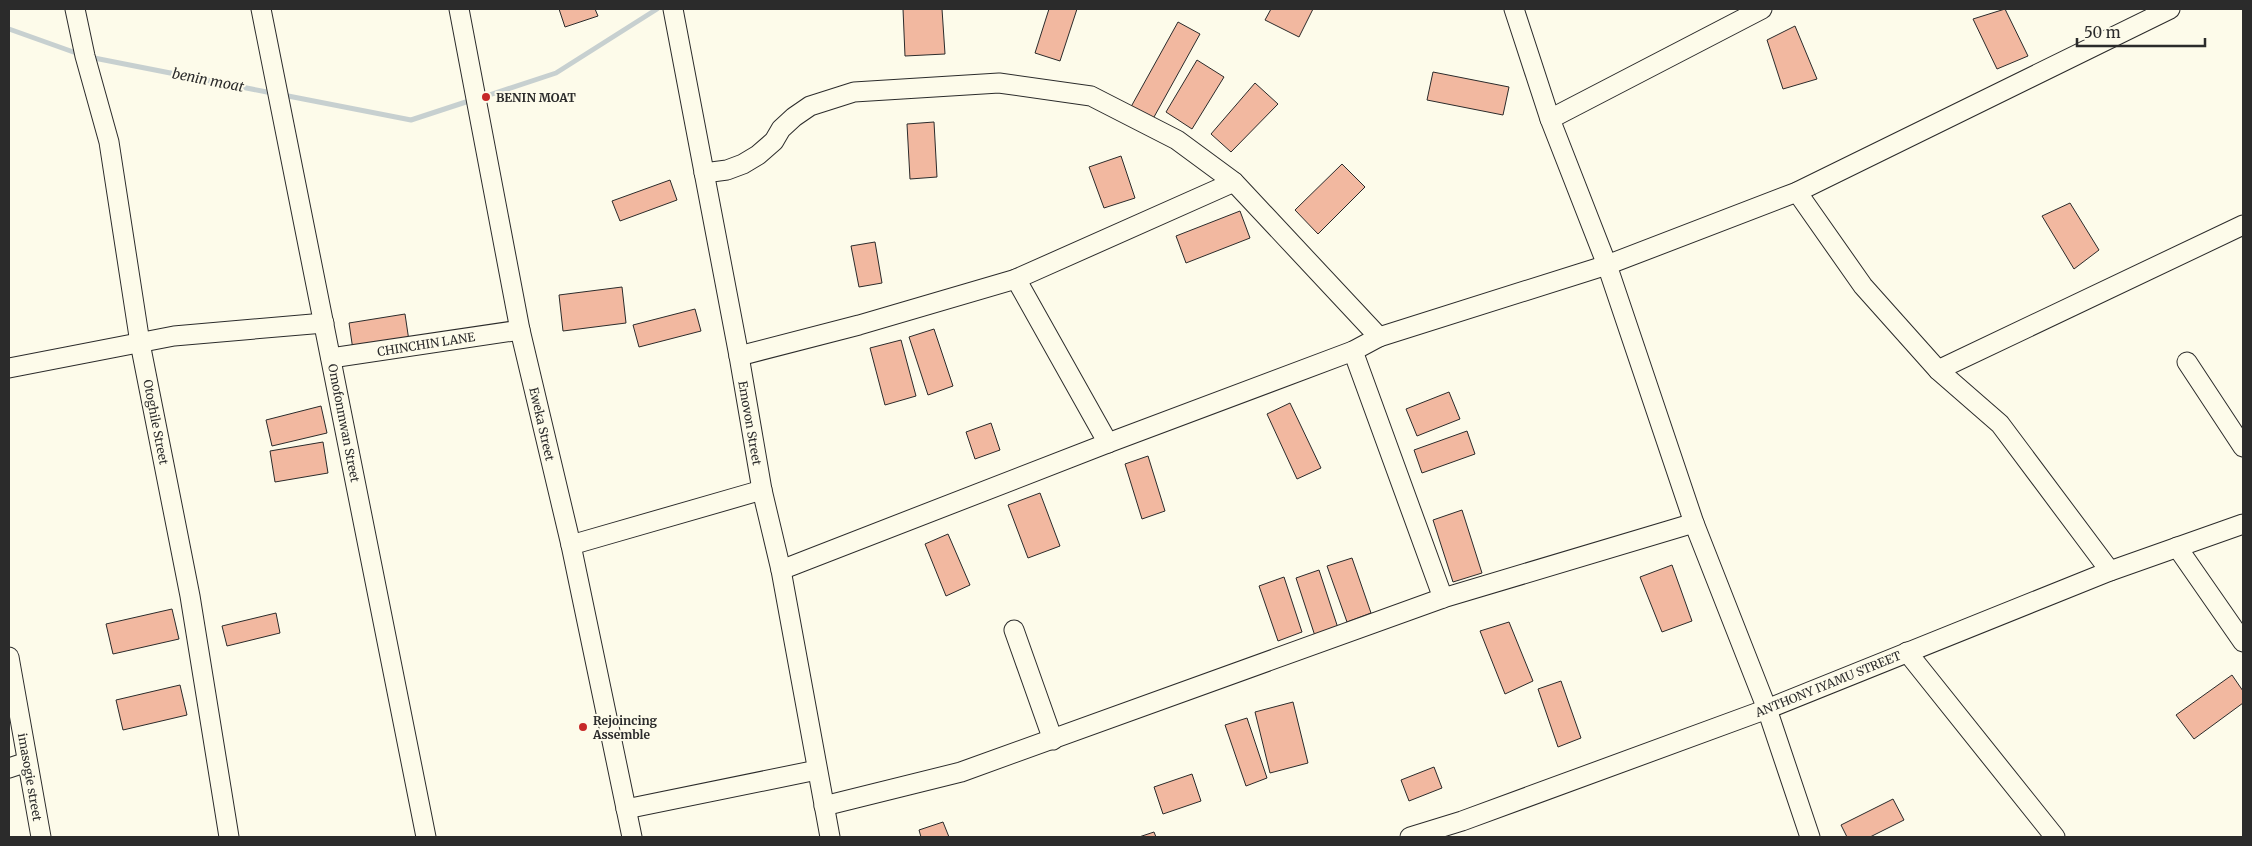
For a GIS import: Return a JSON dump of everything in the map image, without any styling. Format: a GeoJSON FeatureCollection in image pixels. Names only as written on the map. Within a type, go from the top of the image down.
{"type":"FeatureCollection","features":[{"type":"Feature","properties":{"kind":"street","name":"Otoghile Street"},"geometry":{"type":"LineString","coordinates":[[75,9],[85,56],[109,142],[140,343],[190,596],[230,837]]}},
{"type":"Feature","properties":{"kind":"street","name":"Omofonmwan Street"},"geometry":{"type":"LineString","coordinates":[[261,9],[426,837]]}},
{"type":"Feature","properties":{"kind":"street","name":"Eweka Street"},"geometry":{"type":"LineString","coordinates":[[459,9],[520,330],[571,545],[632,837]]}},
{"type":"Feature","properties":{"kind":"street","name":"Emovon Street"},"geometry":{"type":"LineString","coordinates":[[673,9],[739,356],[762,490],[781,570],[830,837]]}},
{"type":"Feature","properties":{"kind":"street"},"geometry":{"type":"LineString","coordinates":[[1514,9],[1550,120],[1607,265],[1694,523],[1767,709],[1810,837]]}},
{"type":"Feature","properties":{"kind":"street"},"geometry":{"type":"LineString","coordinates":[[1550,120],[1762,9]]}},
{"type":"Feature","properties":{"kind":"street"},"geometry":{"type":"LineString","coordinates":[[781,570],[1108,443],[1353,352],[1379,337],[1607,265],[1797,192],[2170,9]]}},
{"type":"Feature","properties":{"kind":"street"},"geometry":{"type":"LineString","coordinates":[[704,173],[727,170],[758,155],[774,141],[781,129],[810,106],[854,92],[999,83],[1091,96],[1177,140],[1234,182],[1379,337]]}},
{"type":"Feature","properties":{"kind":"street"},"geometry":{"type":"LineString","coordinates":[[739,356],[859,325],[1016,279],[1234,182]]}},
{"type":"Feature","properties":{"kind":"street"},"geometry":{"type":"LineString","coordinates":[[1797,192],[1863,286],[1938,370],[2000,424],[2110,571]]}},
{"type":"Feature","properties":{"kind":"street"},"geometry":{"type":"LineString","coordinates":[[1938,370],[2243,225]]}},
{"type":"Feature","properties":{"kind":"street"},"geometry":{"type":"LineString","coordinates":[[1016,279],[1108,443]]}},
{"type":"Feature","properties":{"kind":"street"},"geometry":{"type":"LineString","coordinates":[[9,368],[174,336],[324,323]]}},
{"type":"Feature","properties":{"kind":"street","name":"CHINCHIN LANE"},"geometry":{"type":"LineString","coordinates":[[331,358],[520,330]]}},
{"type":"Feature","properties":{"kind":"street"},"geometry":{"type":"LineString","coordinates":[[1353,352],[1443,598]]}},
{"type":"Feature","properties":{"kind":"street"},"geometry":{"type":"LineString","coordinates":[[2187,362],[2243,447]]}},
{"type":"Feature","properties":{"kind":"street"},"geometry":{"type":"LineString","coordinates":[[571,545],[762,490]]}},
{"type":"Feature","properties":{"kind":"street"},"geometry":{"type":"LineString","coordinates":[[824,806],[961,772],[1443,598],[1694,523]]}},
{"type":"Feature","properties":{"kind":"street","name":"ANTHONY IYAMU STREET"},"geometry":{"type":"LineString","coordinates":[[1410,837],[1462,821],[1767,709],[2110,571],[2243,524]]}},
{"type":"Feature","properties":{"kind":"street"},"geometry":{"type":"LineString","coordinates":[[2177,547],[2243,642]]}},
{"type":"Feature","properties":{"kind":"street"},"geometry":{"type":"LineString","coordinates":[[1014,630],[1053,740]]}},
{"type":"Feature","properties":{"kind":"street"},"geometry":{"type":"LineString","coordinates":[[1907,652],[2055,837]]}},
{"type":"Feature","properties":{"kind":"street","name":"imasogie street"},"geometry":{"type":"LineString","coordinates":[[9,657],[41,837]]}},
{"type":"Feature","properties":{"kind":"street"},"geometry":{"type":"LineString","coordinates":[[9,768],[27,762]]}},
{"type":"Feature","properties":{"kind":"street"},"geometry":{"type":"LineString","coordinates":[[626,809],[817,770]]}},
{"type":"Feature","properties":{"kind":"building"},"geometry":{"type":"Polygon","coordinates":[[[559,9],[595,9],[598,16],[565,27],[559,9]]]}},
{"type":"Feature","properties":{"kind":"building"},"geometry":{"type":"Polygon","coordinates":[[[903,9],[942,9],[945,54],[905,56],[903,9]]]}},
{"type":"Feature","properties":{"kind":"building"},"geometry":{"type":"Polygon","coordinates":[[[1049,9],[1077,9],[1060,61],[1035,53],[1049,9]]]}},
{"type":"Feature","properties":{"kind":"building"},"geometry":{"type":"Polygon","coordinates":[[[1271,9],[1313,9],[1299,37],[1265,20],[1271,9]]]}},
{"type":"Feature","properties":{"kind":"building"},"geometry":{"type":"Polygon","coordinates":[[[2005,9],[2028,56],[1997,69],[1973,19],[2005,9]]]}},
{"type":"Feature","properties":{"kind":"building"},"geometry":{"type":"Polygon","coordinates":[[[1178,22],[1200,34],[1149,126],[1127,114],[1178,22]]]}},
{"type":"Feature","properties":{"kind":"building"},"geometry":{"type":"Polygon","coordinates":[[[1795,26],[1817,79],[1783,89],[1767,40],[1795,26]]]}},
{"type":"Feature","properties":{"kind":"building"},"geometry":{"type":"Polygon","coordinates":[[[1197,60],[1224,77],[1192,129],[1166,112],[1197,60]]]}},
{"type":"Feature","properties":{"kind":"building"},"geometry":{"type":"Polygon","coordinates":[[[1433,72],[1509,87],[1503,115],[1427,100],[1433,72]]]}},
{"type":"Feature","properties":{"kind":"building"},"geometry":{"type":"Polygon","coordinates":[[[1255,83],[1278,104],[1231,152],[1211,134],[1255,83]]]}},
{"type":"Feature","properties":{"kind":"building"},"geometry":{"type":"Polygon","coordinates":[[[934,122],[937,177],[910,179],[907,124],[934,122]]]}},
{"type":"Feature","properties":{"kind":"building"},"geometry":{"type":"Polygon","coordinates":[[[1121,156],[1135,198],[1104,208],[1089,167],[1121,156]]]}},
{"type":"Feature","properties":{"kind":"building"},"geometry":{"type":"Polygon","coordinates":[[[1342,164],[1365,187],[1318,234],[1295,210],[1342,164]]]}},
{"type":"Feature","properties":{"kind":"building"},"geometry":{"type":"Polygon","coordinates":[[[670,180],[677,200],[620,221],[612,201],[670,180]]]}},
{"type":"Feature","properties":{"kind":"building"},"geometry":{"type":"Polygon","coordinates":[[[2070,203],[2099,250],[2074,269],[2042,216],[2070,203]]]}},
{"type":"Feature","properties":{"kind":"building"},"geometry":{"type":"Polygon","coordinates":[[[1240,211],[1250,238],[1186,263],[1176,236],[1240,211]]]}},
{"type":"Feature","properties":{"kind":"building"},"geometry":{"type":"Polygon","coordinates":[[[875,242],[882,283],[859,287],[851,246],[875,242]]]}},
{"type":"Feature","properties":{"kind":"building"},"geometry":{"type":"Polygon","coordinates":[[[622,287],[626,323],[563,331],[559,295],[622,287]]]}},
{"type":"Feature","properties":{"kind":"building"},"geometry":{"type":"Polygon","coordinates":[[[695,309],[701,331],[639,347],[633,325],[695,309]]]}},
{"type":"Feature","properties":{"kind":"building"},"geometry":{"type":"Polygon","coordinates":[[[405,314],[409,341],[353,350],[349,323],[405,314]]]}},
{"type":"Feature","properties":{"kind":"building"},"geometry":{"type":"Polygon","coordinates":[[[934,329],[953,386],[928,395],[909,337],[934,329]]]}},
{"type":"Feature","properties":{"kind":"building"},"geometry":{"type":"Polygon","coordinates":[[[901,340],[916,396],[885,405],[870,348],[901,340]]]}},
{"type":"Feature","properties":{"kind":"building"},"geometry":{"type":"Polygon","coordinates":[[[1449,392],[1460,419],[1417,436],[1406,409],[1449,392]]]}},
{"type":"Feature","properties":{"kind":"building"},"geometry":{"type":"Polygon","coordinates":[[[1290,403],[1321,468],[1297,479],[1267,414],[1290,403]]]}},
{"type":"Feature","properties":{"kind":"building"},"geometry":{"type":"Polygon","coordinates":[[[321,406],[327,433],[272,446],[266,420],[321,406]]]}},
{"type":"Feature","properties":{"kind":"building"},"geometry":{"type":"Polygon","coordinates":[[[991,423],[1000,450],[975,459],[966,432],[991,423]]]}},
{"type":"Feature","properties":{"kind":"building"},"geometry":{"type":"Polygon","coordinates":[[[1467,431],[1475,454],[1422,473],[1414,450],[1467,431]]]}},
{"type":"Feature","properties":{"kind":"building"},"geometry":{"type":"Polygon","coordinates":[[[323,442],[328,473],[275,482],[270,451],[323,442]]]}},
{"type":"Feature","properties":{"kind":"building"},"geometry":{"type":"Polygon","coordinates":[[[1148,456],[1165,511],[1142,519],[1125,464],[1148,456]]]}},
{"type":"Feature","properties":{"kind":"building"},"geometry":{"type":"Polygon","coordinates":[[[1040,493],[1060,546],[1028,558],[1008,505],[1040,493]]]}},
{"type":"Feature","properties":{"kind":"building"},"geometry":{"type":"Polygon","coordinates":[[[1462,510],[1482,573],[1453,582],[1433,520],[1462,510]]]}},
{"type":"Feature","properties":{"kind":"building"},"geometry":{"type":"Polygon","coordinates":[[[948,534],[970,585],[946,596],[925,544],[948,534]]]}},
{"type":"Feature","properties":{"kind":"building"},"geometry":{"type":"Polygon","coordinates":[[[1352,558],[1371,613],[1347,622],[1327,566],[1352,558]]]}},
{"type":"Feature","properties":{"kind":"building"},"geometry":{"type":"Polygon","coordinates":[[[1672,565],[1692,621],[1662,632],[1640,577],[1672,565]]]}},
{"type":"Feature","properties":{"kind":"building"},"geometry":{"type":"Polygon","coordinates":[[[1319,570],[1338,628],[1315,636],[1296,578],[1319,570]]]}},
{"type":"Feature","properties":{"kind":"building"},"geometry":{"type":"Polygon","coordinates":[[[1284,577],[1302,632],[1278,641],[1259,586],[1284,577]]]}},
{"type":"Feature","properties":{"kind":"building"},"geometry":{"type":"Polygon","coordinates":[[[172,609],[179,639],[113,654],[106,624],[172,609]]]}},
{"type":"Feature","properties":{"kind":"building"},"geometry":{"type":"Polygon","coordinates":[[[276,613],[280,633],[227,646],[222,626],[276,613]]]}},
{"type":"Feature","properties":{"kind":"building"},"geometry":{"type":"Polygon","coordinates":[[[1509,622],[1533,681],[1505,694],[1480,631],[1509,622]]]}},
{"type":"Feature","properties":{"kind":"building"},"geometry":{"type":"Polygon","coordinates":[[[2232,675],[2243,691],[2243,703],[2194,739],[2176,715],[2232,675]]]}},
{"type":"Feature","properties":{"kind":"building"},"geometry":{"type":"Polygon","coordinates":[[[1561,681],[1581,738],[1558,747],[1538,689],[1561,681]]]}},
{"type":"Feature","properties":{"kind":"building"},"geometry":{"type":"Polygon","coordinates":[[[180,685],[187,715],[123,730],[116,700],[180,685]]]}},
{"type":"Feature","properties":{"kind":"building"},"geometry":{"type":"Polygon","coordinates":[[[1293,702],[1308,763],[1270,773],[1255,712],[1293,702]]]}},
{"type":"Feature","properties":{"kind":"building"},"geometry":{"type":"Polygon","coordinates":[[[1247,718],[1267,778],[1246,786],[1225,725],[1247,718]]]}},
{"type":"Feature","properties":{"kind":"building"},"geometry":{"type":"Polygon","coordinates":[[[1434,767],[1442,788],[1409,801],[1401,780],[1434,767]]]}},
{"type":"Feature","properties":{"kind":"building"},"geometry":{"type":"Polygon","coordinates":[[[1192,774],[1201,801],[1163,814],[1154,787],[1192,774]]]}},
{"type":"Feature","properties":{"kind":"building"},"geometry":{"type":"Polygon","coordinates":[[[1893,799],[1904,820],[1870,837],[1847,837],[1841,825],[1893,799]]]}},
{"type":"Feature","properties":{"kind":"building"},"geometry":{"type":"Polygon","coordinates":[[[943,822],[949,837],[921,837],[919,830],[943,822]]]}},
{"type":"Feature","properties":{"kind":"building"},"geometry":{"type":"Polygon","coordinates":[[[1154,832],[1156,837],[1139,837],[1154,832]]]}},
{"type":"Feature","properties":{"kind":"waterway"},"geometry":{"type":"LineString","coordinates":[[480,98],[556,73],[657,9]]}},
{"type":"Feature","properties":{"kind":"waterway","name":"benin moat"},"geometry":{"type":"LineString","coordinates":[[9,29],[79,54]]}},
{"type":"Feature","properties":{"kind":"waterway","name":"benin moat"},"geometry":{"type":"LineString","coordinates":[[89,57],[272,93]]}},
{"type":"Feature","properties":{"kind":"waterway","name":"benin moat"},"geometry":{"type":"LineString","coordinates":[[283,95],[411,120],[472,100]]}},
{"type":"Feature","properties":{"kind":"place","name":"BENIN MOAT"},"geometry":{"type":"Point","coordinates":[486,97]}},
{"type":"Feature","properties":{"kind":"place","name":"Rejoincing Assemble"},"geometry":{"type":"Point","coordinates":[583,727]}}]}
